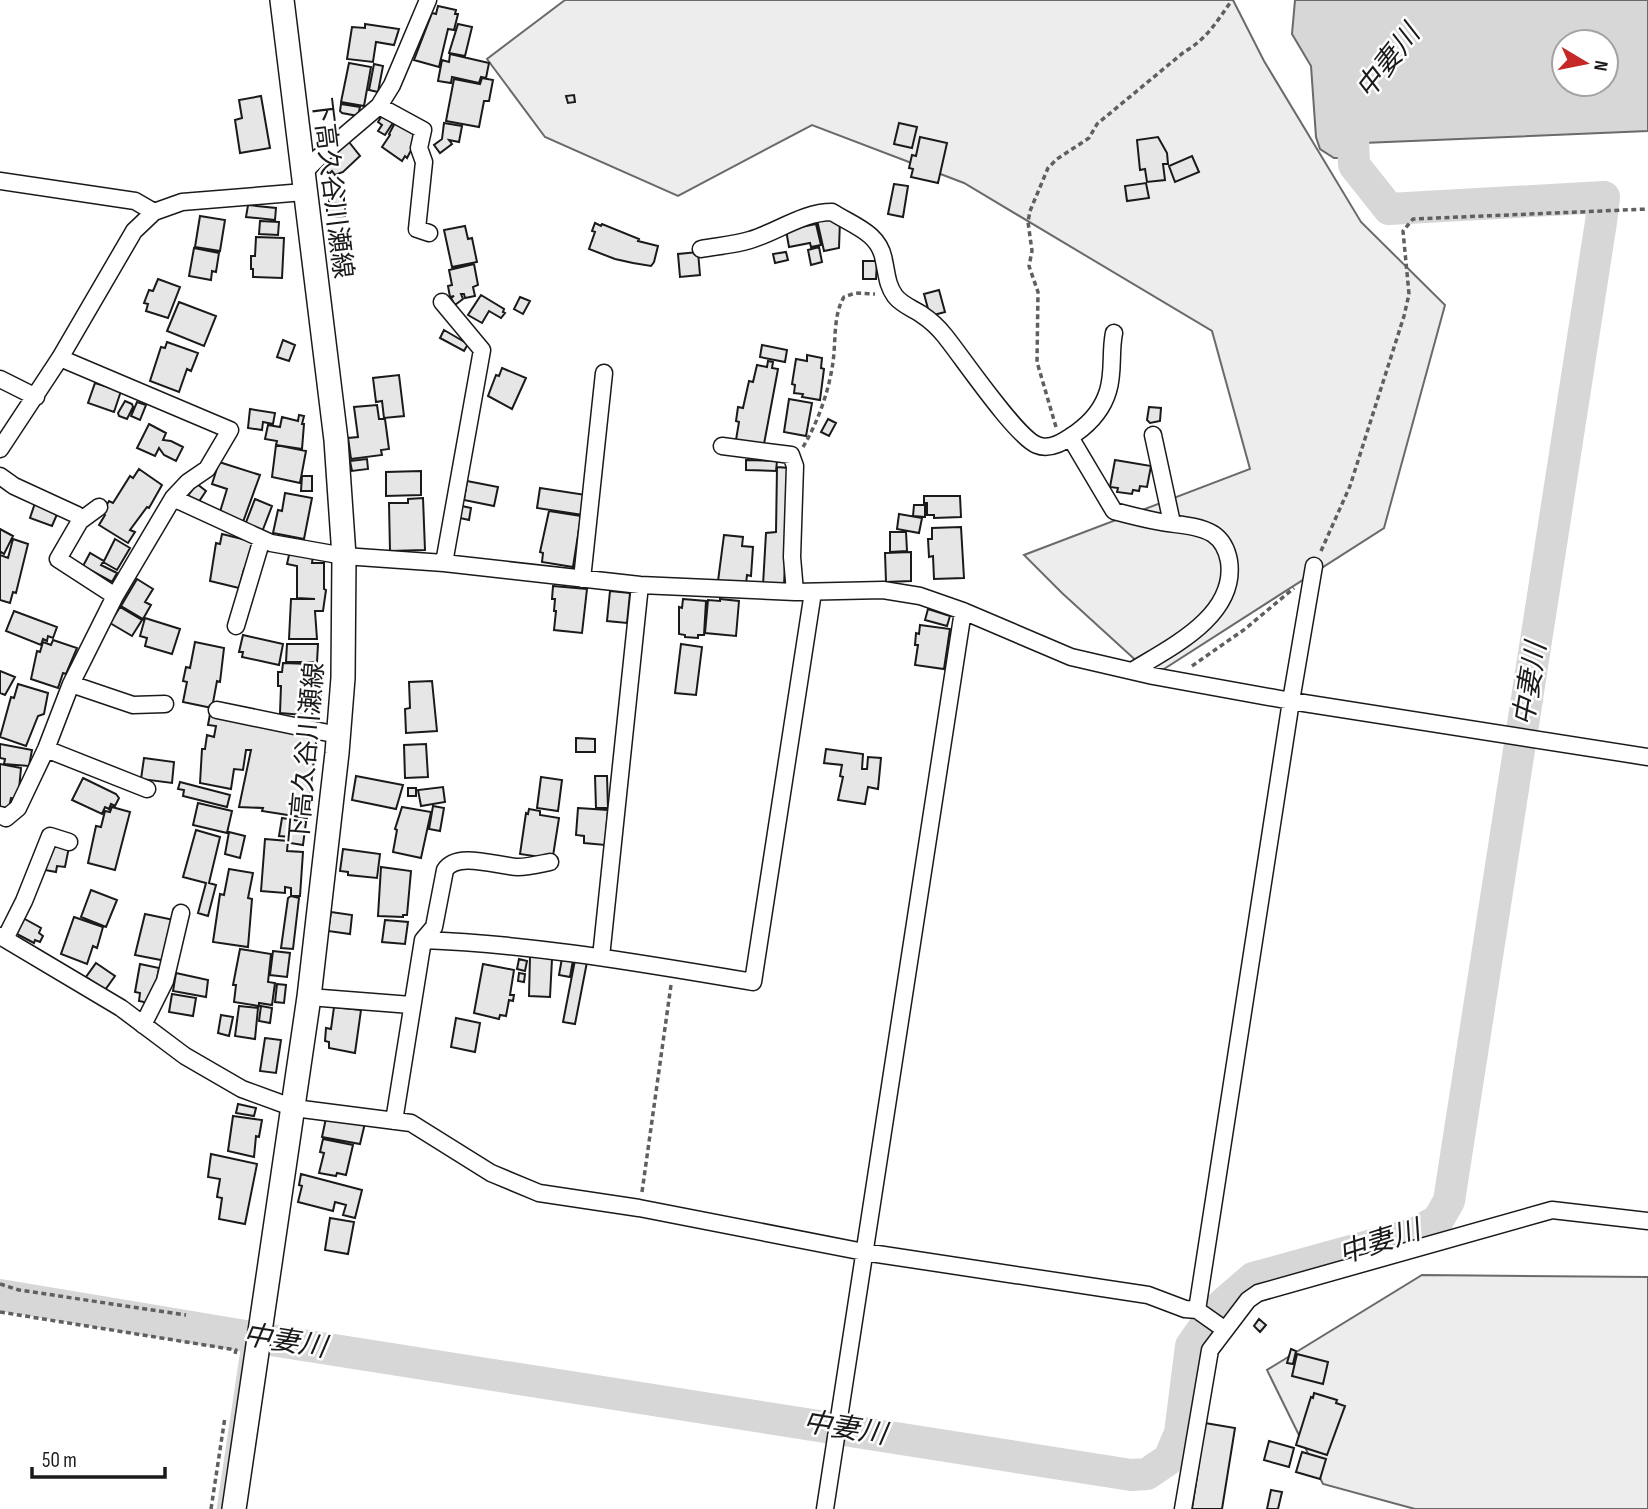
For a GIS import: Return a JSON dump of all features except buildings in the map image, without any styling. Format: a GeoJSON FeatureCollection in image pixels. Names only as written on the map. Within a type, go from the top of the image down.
{"type":"FeatureCollection","features":[{"type":"Feature","properties":{"kind":"main road","name":"下高久谷川瀬線"},"geometry":{"type":"LineString","coordinates":[[234,1509],[309,998],[343,678],[344,556],[336,440],[282,0]]}},
{"type":"Feature","properties":{"kind":"street"},"geometry":{"type":"LineString","coordinates":[[0,449],[60,358],[134,231],[154,212],[182,202],[303,183],[319,157],[379,106],[392,85],[428,0]]}},
{"type":"Feature","properties":{"kind":"street"},"geometry":{"type":"LineString","coordinates":[[379,106],[423,130],[419,148],[424,162],[417,229],[429,233]]}},
{"type":"Feature","properties":{"kind":"street"},"geometry":{"type":"LineString","coordinates":[[0,181],[135,201],[154,212]]}},
{"type":"Feature","properties":{"kind":"street"},"geometry":{"type":"LineString","coordinates":[[701,249],[751,240],[816,214],[832,212],[870,234],[880,245],[886,278],[893,294],[902,304],[920,313],[943,333],[1018,431],[1037,446],[1049,446],[1068,438],[1097,414],[1108,393],[1114,333]]}},
{"type":"Feature","properties":{"kind":"street"},"geometry":{"type":"LineString","coordinates":[[442,302],[482,349],[444,563]]}},
{"type":"Feature","properties":{"kind":"street"},"geometry":{"type":"LineString","coordinates":[[0,815],[6,818],[18,808],[46,749],[71,684],[115,596],[173,498],[188,482],[207,470],[230,430],[60,358]]}},
{"type":"Feature","properties":{"kind":"street"},"geometry":{"type":"LineString","coordinates":[[582,579],[604,373]]}},
{"type":"Feature","properties":{"kind":"street"},"geometry":{"type":"LineString","coordinates":[[0,379],[36,397]]}},
{"type":"Feature","properties":{"kind":"street"},"geometry":{"type":"LineString","coordinates":[[1153,435],[1172,523]]}},
{"type":"Feature","properties":{"kind":"street"},"geometry":{"type":"LineString","coordinates":[[1068,438],[1114,511],[1203,529],[1215,536],[1226,549],[1230,576],[1224,594],[1210,616],[1189,635],[1132,671]]}},
{"type":"Feature","properties":{"kind":"street"},"geometry":{"type":"LineString","coordinates":[[722,446],[792,455],[795,466],[792,557],[795,592]]}},
{"type":"Feature","properties":{"kind":"street"},"geometry":{"type":"LineString","coordinates":[[0,476],[14,486],[78,515],[80,521]]}},
{"type":"Feature","properties":{"kind":"street"},"geometry":{"type":"LineString","coordinates":[[173,498],[271,543],[344,556],[444,563],[640,585],[795,592],[883,590],[920,596],[1071,657],[1132,671],[1291,701],[1648,757]]}},
{"type":"Feature","properties":{"kind":"street"},"geometry":{"type":"LineString","coordinates":[[100,507],[80,521],[58,559],[115,596]]}},
{"type":"Feature","properties":{"kind":"street"},"geometry":{"type":"LineString","coordinates":[[236,626],[262,539]]}},
{"type":"Feature","properties":{"kind":"street"},"geometry":{"type":"LineString","coordinates":[[1183,1509],[1210,1350],[1211,1320],[1291,701],[1314,566]]}},
{"type":"Feature","properties":{"kind":"street"},"geometry":{"type":"LineString","coordinates":[[601,957],[640,585]]}},
{"type":"Feature","properties":{"kind":"street"},"geometry":{"type":"LineString","coordinates":[[423,940],[458,941],[601,957],[753,982],[813,592]]}},
{"type":"Feature","properties":{"kind":"street"},"geometry":{"type":"LineString","coordinates":[[825,1509],[962,611]]}},
{"type":"Feature","properties":{"kind":"street"},"geometry":{"type":"LineString","coordinates":[[71,684],[133,705],[165,704]]}},
{"type":"Feature","properties":{"kind":"street"},"geometry":{"type":"LineString","coordinates":[[217,710],[338,736]]}},
{"type":"Feature","properties":{"kind":"street"},"geometry":{"type":"LineString","coordinates":[[46,749],[147,789]]}},
{"type":"Feature","properties":{"kind":"street"},"geometry":{"type":"LineString","coordinates":[[69,842],[50,835],[3,937],[121,1009],[210,1072],[242,1089],[294,1108],[411,1123],[491,1173],[539,1193],[639,1208],[864,1252],[1148,1295],[1211,1320]]}},
{"type":"Feature","properties":{"kind":"street"},"geometry":{"type":"LineString","coordinates":[[394,1121],[423,940],[434,927],[445,870],[449,864],[462,859],[520,867],[550,862]]}},
{"type":"Feature","properties":{"kind":"street"},"geometry":{"type":"LineString","coordinates":[[143,1025],[165,981],[181,913]]}},
{"type":"Feature","properties":{"kind":"street"},"geometry":{"type":"LineString","coordinates":[[309,998],[411,1005]]}},
{"type":"Feature","properties":{"kind":"street"},"geometry":{"type":"LineString","coordinates":[[1211,1320],[1258,1293],[1543,1211],[1577,1212],[1648,1221]]}},
{"type":"Feature","properties":{"kind":"path"},"geometry":{"type":"LineString","coordinates":[[1068,438],[1055,426],[1037,362],[1038,292],[1029,266],[1032,251],[1028,222],[1030,211],[1048,168],[1089,138],[1097,124],[1184,52],[1198,44],[1215,26],[1232,0]]}},
{"type":"Feature","properties":{"kind":"path"},"geometry":{"type":"LineString","coordinates":[[1173,679],[1245,629],[1292,590],[1314,566],[1350,486],[1404,316],[1409,294],[1403,231],[1413,219],[1648,209]]}},
{"type":"Feature","properties":{"kind":"path"},"geometry":{"type":"LineString","coordinates":[[793,459],[811,434],[822,404],[832,365],[838,306],[844,297],[855,293],[893,294]]}},
{"type":"Feature","properties":{"kind":"path"},"geometry":{"type":"LineString","coordinates":[[639,1208],[674,969]]}},
{"type":"Feature","properties":{"kind":"path"},"geometry":{"type":"LineString","coordinates":[[0,1284],[19,1290],[186,1315]]}},
{"type":"Feature","properties":{"kind":"path"},"geometry":{"type":"LineString","coordinates":[[0,1312],[236,1350],[234,1363]]}},
{"type":"Feature","properties":{"kind":"path"},"geometry":{"type":"LineString","coordinates":[[211,1509],[225,1416]]}},
{"type":"Feature","properties":{"kind":"shaded area"},"geometry":{"type":"Polygon","coordinates":[[[565,0],[1233,0],[1264,61],[1361,222],[1445,305],[1384,528],[1153,676],[1024,555],[1250,469],[1212,331],[964,183],[812,125],[678,196],[545,137],[487,59],[565,0]]]}},
{"type":"Feature","properties":{"kind":"shaded area"},"geometry":{"type":"Polygon","coordinates":[[[1422,1275],[1648,1277],[1648,1509],[1415,1509],[1323,1484],[1267,1370],[1422,1275]]]}},
{"type":"Feature","properties":{"kind":"water"},"geometry":{"type":"Polygon","coordinates":[[[1295,0],[1648,0],[1648,131],[1363,143],[1346,158],[1334,158],[1320,149],[1316,137],[1311,66],[1292,34],[1295,0]]]}},
{"type":"Feature","properties":{"kind":"waterway","name":"中妻川"},"geometry":{"type":"LineString","coordinates":[[0,1295],[1131,1475],[1147,1474],[1169,1459],[1180,1433],[1191,1346],[1217,1309],[1253,1278],[1416,1233],[1438,1220],[1449,1201],[1601,222],[1604,197],[1389,209],[1354,165],[1352,108]]}},
{"type":"Feature","properties":{"kind":"waterway"},"geometry":{"type":"LineString","coordinates":[[219,1509],[245,1336]]}}]}
